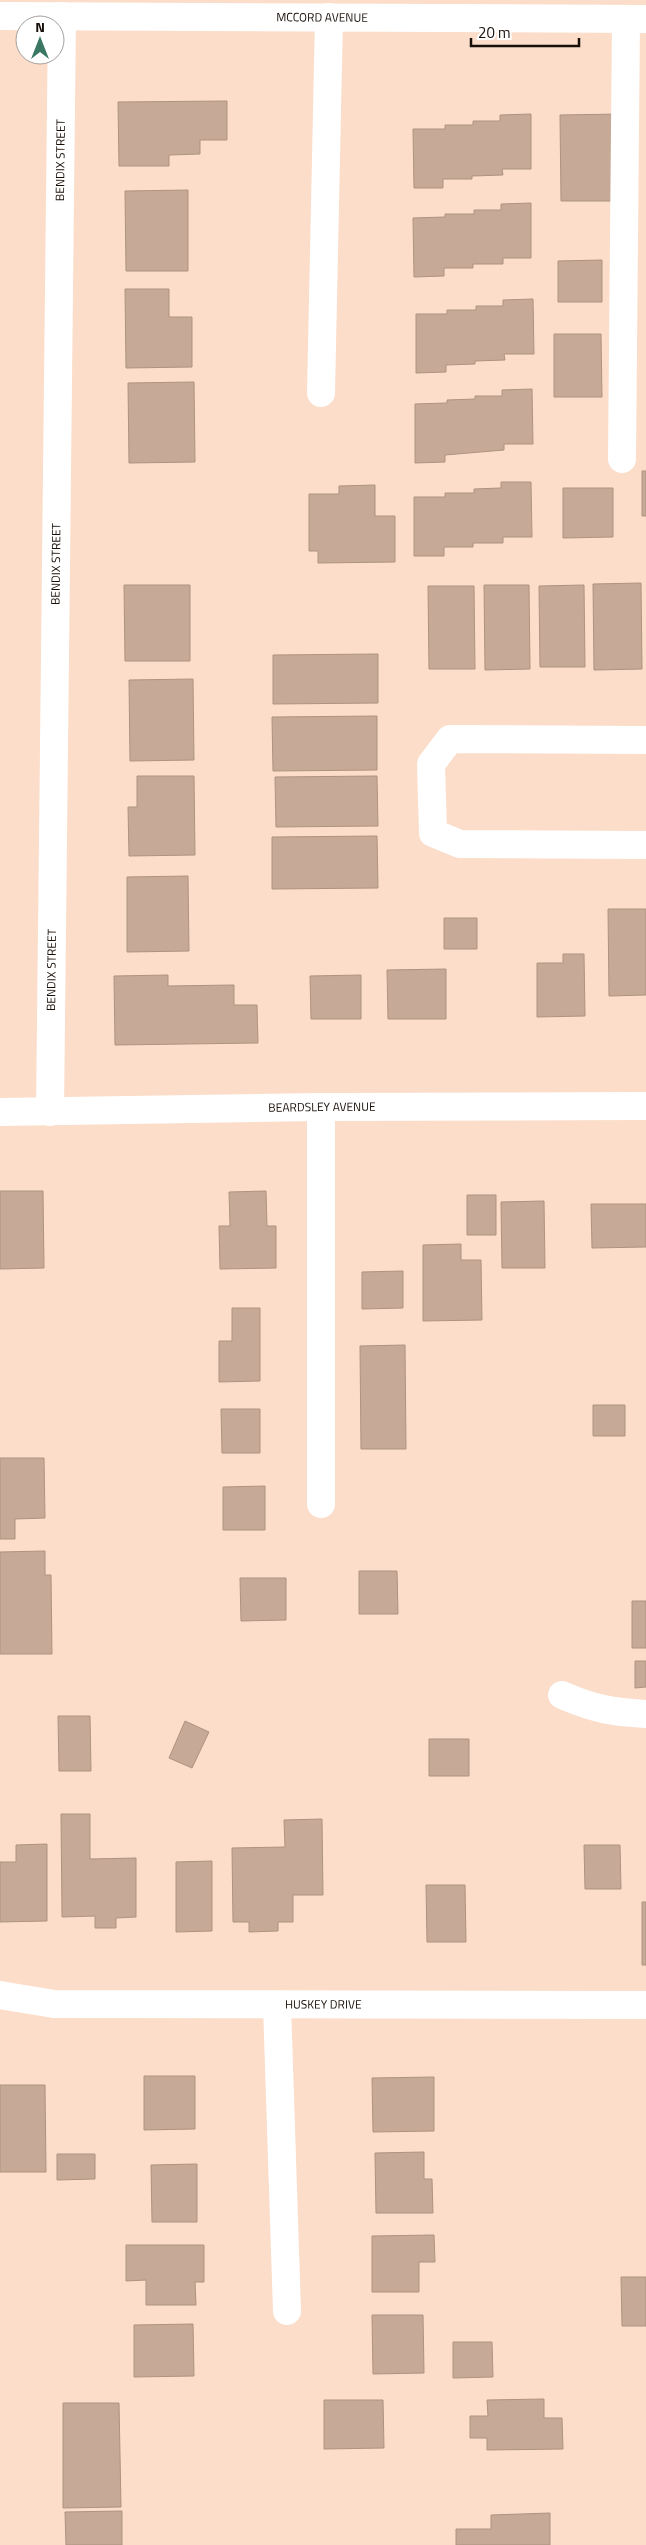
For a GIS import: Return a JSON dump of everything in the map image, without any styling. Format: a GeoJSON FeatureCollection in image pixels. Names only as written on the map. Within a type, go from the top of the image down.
{"type":"FeatureCollection","features":[{"type":"Feature","properties":{"kind":"street","name":"MCCORD AVENUE"},"geometry":{"type":"LineString","coordinates":[[65,16],[284,8],[329,17],[528,9],[636,19]]}},
{"type":"Feature","properties":{"kind":"street","name":"MCCORD AVENUE"},"geometry":{"type":"LineString","coordinates":[[0,16],[15,16]]}},
{"type":"Feature","properties":{"kind":"street"},"geometry":{"type":"LineString","coordinates":[[322,393],[329,17]]}},
{"type":"Feature","properties":{"kind":"street"},"geometry":{"type":"LineString","coordinates":[[622,459],[636,19]]}},
{"type":"Feature","properties":{"kind":"street","name":"BENDIX STREET"},"geometry":{"type":"LineString","coordinates":[[50,1112],[61,65]]}},
{"type":"Feature","properties":{"kind":"street"},"geometry":{"type":"LineString","coordinates":[[646,740],[450,739],[430,764],[433,833],[460,844],[646,846]]}},
{"type":"Feature","properties":{"kind":"street","name":"BEARDSLEY AVENUE"},"geometry":{"type":"LineString","coordinates":[[0,1112],[322,1107],[646,1106]]}},
{"type":"Feature","properties":{"kind":"street"},"geometry":{"type":"LineString","coordinates":[[322,1107],[322,1504]]}},
{"type":"Feature","properties":{"kind":"street"},"geometry":{"type":"LineString","coordinates":[[562,1695],[591,1708],[609,1712],[646,1714]]}},
{"type":"Feature","properties":{"kind":"street","name":"HUSKEY DRIVE"},"geometry":{"type":"LineString","coordinates":[[0,1995],[54,2004],[646,2006]]}},
{"type":"Feature","properties":{"kind":"street"},"geometry":{"type":"LineString","coordinates":[[277,2005],[287,2311]]}},
{"type":"Feature","properties":{"kind":"building"},"geometry":{"type":"Polygon","coordinates":[[[227,101],[227,140],[200,140],[200,154],[169,155],[169,166],[119,166],[118,102],[227,101]]]}},
{"type":"Feature","properties":{"kind":"building"},"geometry":{"type":"Polygon","coordinates":[[[531,114],[531,169],[502,169],[503,175],[472,176],[472,179],[443,179],[443,188],[414,188],[413,129],[445,129],[445,125],[473,125],[473,121],[500,121],[500,115],[531,114]]]}},
{"type":"Feature","properties":{"kind":"building"},"geometry":{"type":"Polygon","coordinates":[[[620,114],[621,201],[561,201],[560,115],[620,114]]]}},
{"type":"Feature","properties":{"kind":"building"},"geometry":{"type":"Polygon","coordinates":[[[188,190],[188,271],[126,271],[125,191],[188,190]]]}},
{"type":"Feature","properties":{"kind":"building"},"geometry":{"type":"Polygon","coordinates":[[[531,203],[531,258],[503,258],[503,264],[473,264],[473,268],[444,268],[444,276],[414,277],[413,218],[445,217],[445,214],[474,214],[474,210],[501,210],[501,204],[531,203]]]}},
{"type":"Feature","properties":{"kind":"building"},"geometry":{"type":"Polygon","coordinates":[[[602,260],[602,302],[558,302],[558,261],[602,260]]]}},
{"type":"Feature","properties":{"kind":"building"},"geometry":{"type":"Polygon","coordinates":[[[125,289],[169,289],[169,317],[192,317],[192,367],[126,368],[125,289]]]}},
{"type":"Feature","properties":{"kind":"building"},"geometry":{"type":"Polygon","coordinates":[[[533,299],[534,354],[504,354],[505,360],[475,361],[475,364],[446,365],[446,372],[416,373],[416,314],[447,314],[447,310],[476,310],[476,306],[503,306],[503,300],[533,299]]]}},
{"type":"Feature","properties":{"kind":"building"},"geometry":{"type":"Polygon","coordinates":[[[554,334],[601,334],[602,397],[554,397],[554,334]]]}},
{"type":"Feature","properties":{"kind":"building"},"geometry":{"type":"Polygon","coordinates":[[[194,382],[195,462],[129,463],[128,383],[194,382]]]}},
{"type":"Feature","properties":{"kind":"building"},"geometry":{"type":"Polygon","coordinates":[[[532,389],[533,444],[504,444],[504,450],[445,455],[445,462],[415,463],[415,404],[447,403],[447,400],[475,399],[475,396],[502,396],[502,390],[532,389]]]}},
{"type":"Feature","properties":{"kind":"building"},"geometry":{"type":"Polygon","coordinates":[[[642,471],[646,471],[646,516],[642,516],[642,471]]]}},
{"type":"Feature","properties":{"kind":"building"},"geometry":{"type":"Polygon","coordinates":[[[501,482],[531,482],[532,537],[503,537],[503,543],[473,543],[473,547],[444,547],[444,556],[414,556],[414,497],[445,497],[445,493],[474,493],[474,489],[501,488],[501,482]]]}},
{"type":"Feature","properties":{"kind":"building"},"geometry":{"type":"Polygon","coordinates":[[[375,485],[375,516],[395,516],[395,562],[318,563],[318,551],[309,551],[309,494],[339,494],[339,486],[375,485]]]}},
{"type":"Feature","properties":{"kind":"building"},"geometry":{"type":"Polygon","coordinates":[[[563,488],[613,488],[613,537],[563,538],[563,488]]]}},
{"type":"Feature","properties":{"kind":"building"},"geometry":{"type":"Polygon","coordinates":[[[641,583],[642,669],[594,670],[593,584],[641,583]]]}},
{"type":"Feature","properties":{"kind":"building"},"geometry":{"type":"Polygon","coordinates":[[[124,585],[190,585],[190,661],[125,661],[124,585]]]}},
{"type":"Feature","properties":{"kind":"building"},"geometry":{"type":"Polygon","coordinates":[[[484,585],[529,585],[530,669],[485,670],[484,585]]]}},
{"type":"Feature","properties":{"kind":"building"},"geometry":{"type":"Polygon","coordinates":[[[584,585],[585,667],[540,667],[539,586],[584,585]]]}},
{"type":"Feature","properties":{"kind":"building"},"geometry":{"type":"Polygon","coordinates":[[[428,586],[474,586],[475,669],[429,669],[428,586]]]}},
{"type":"Feature","properties":{"kind":"building"},"geometry":{"type":"Polygon","coordinates":[[[378,654],[378,703],[273,704],[273,655],[378,654]]]}},
{"type":"Feature","properties":{"kind":"building"},"geometry":{"type":"Polygon","coordinates":[[[193,679],[194,760],[130,761],[129,680],[193,679]]]}},
{"type":"Feature","properties":{"kind":"building"},"geometry":{"type":"Polygon","coordinates":[[[377,716],[377,770],[273,771],[272,717],[377,716]]]}},
{"type":"Feature","properties":{"kind":"building"},"geometry":{"type":"Polygon","coordinates":[[[137,776],[194,776],[195,855],[129,856],[128,807],[137,807],[137,776]]]}},
{"type":"Feature","properties":{"kind":"building"},"geometry":{"type":"Polygon","coordinates":[[[377,776],[378,826],[276,827],[275,777],[377,776]]]}},
{"type":"Feature","properties":{"kind":"building"},"geometry":{"type":"Polygon","coordinates":[[[377,836],[378,888],[272,889],[272,837],[377,836]]]}},
{"type":"Feature","properties":{"kind":"building"},"geometry":{"type":"Polygon","coordinates":[[[188,876],[189,951],[127,952],[127,877],[188,876]]]}},
{"type":"Feature","properties":{"kind":"building"},"geometry":{"type":"Polygon","coordinates":[[[608,909],[646,909],[646,995],[609,996],[608,909]]]}},
{"type":"Feature","properties":{"kind":"building"},"geometry":{"type":"Polygon","coordinates":[[[444,918],[477,918],[477,949],[444,949],[444,918]]]}},
{"type":"Feature","properties":{"kind":"building"},"geometry":{"type":"Polygon","coordinates":[[[563,954],[584,954],[585,1016],[537,1017],[537,963],[563,963],[563,954]]]}},
{"type":"Feature","properties":{"kind":"building"},"geometry":{"type":"Polygon","coordinates":[[[446,969],[446,1019],[388,1019],[387,970],[446,969]]]}},
{"type":"Feature","properties":{"kind":"building"},"geometry":{"type":"Polygon","coordinates":[[[168,975],[168,986],[234,985],[234,1005],[257,1005],[258,1043],[115,1045],[114,976],[168,975]]]}},
{"type":"Feature","properties":{"kind":"building"},"geometry":{"type":"Polygon","coordinates":[[[361,975],[361,1019],[311,1019],[310,976],[361,975]]]}},
{"type":"Feature","properties":{"kind":"building"},"geometry":{"type":"Polygon","coordinates":[[[0,1191],[43,1191],[44,1268],[0,1269],[0,1191]]]}},
{"type":"Feature","properties":{"kind":"building"},"geometry":{"type":"Polygon","coordinates":[[[266,1191],[267,1226],[276,1226],[276,1268],[220,1269],[219,1226],[230,1226],[229,1192],[266,1191]]]}},
{"type":"Feature","properties":{"kind":"building"},"geometry":{"type":"Polygon","coordinates":[[[467,1195],[496,1195],[496,1235],[467,1235],[467,1195]]]}},
{"type":"Feature","properties":{"kind":"building"},"geometry":{"type":"Polygon","coordinates":[[[544,1201],[545,1268],[502,1268],[501,1202],[544,1201]]]}},
{"type":"Feature","properties":{"kind":"building"},"geometry":{"type":"Polygon","coordinates":[[[591,1204],[646,1204],[646,1247],[592,1248],[591,1204]]]}},
{"type":"Feature","properties":{"kind":"building"},"geometry":{"type":"Polygon","coordinates":[[[461,1244],[461,1260],[481,1260],[482,1320],[423,1321],[423,1245],[461,1244]]]}},
{"type":"Feature","properties":{"kind":"building"},"geometry":{"type":"Polygon","coordinates":[[[403,1271],[403,1308],[362,1309],[362,1272],[403,1271]]]}},
{"type":"Feature","properties":{"kind":"building"},"geometry":{"type":"Polygon","coordinates":[[[232,1308],[260,1308],[260,1381],[219,1382],[219,1341],[232,1341],[232,1308]]]}},
{"type":"Feature","properties":{"kind":"building"},"geometry":{"type":"Polygon","coordinates":[[[405,1345],[406,1449],[361,1449],[360,1346],[405,1345]]]}},
{"type":"Feature","properties":{"kind":"building"},"geometry":{"type":"Polygon","coordinates":[[[593,1405],[625,1405],[625,1436],[593,1436],[593,1405]]]}},
{"type":"Feature","properties":{"kind":"building"},"geometry":{"type":"Polygon","coordinates":[[[221,1409],[260,1409],[260,1453],[222,1453],[221,1409]]]}},
{"type":"Feature","properties":{"kind":"building"},"geometry":{"type":"Polygon","coordinates":[[[0,1458],[44,1458],[45,1518],[15,1519],[15,1539],[0,1539],[0,1458]]]}},
{"type":"Feature","properties":{"kind":"building"},"geometry":{"type":"Polygon","coordinates":[[[265,1486],[265,1530],[223,1530],[223,1487],[265,1486]]]}},
{"type":"Feature","properties":{"kind":"building"},"geometry":{"type":"Polygon","coordinates":[[[45,1551],[45,1575],[51,1575],[52,1654],[0,1654],[0,1552],[45,1551]]]}},
{"type":"Feature","properties":{"kind":"building"},"geometry":{"type":"Polygon","coordinates":[[[359,1571],[397,1571],[398,1614],[359,1614],[359,1571]]]}},
{"type":"Feature","properties":{"kind":"building"},"geometry":{"type":"Polygon","coordinates":[[[240,1578],[286,1578],[286,1620],[241,1621],[240,1578]]]}},
{"type":"Feature","properties":{"kind":"building"},"geometry":{"type":"Polygon","coordinates":[[[632,1601],[646,1601],[646,1648],[632,1648],[632,1601]]]}},
{"type":"Feature","properties":{"kind":"building"},"geometry":{"type":"Polygon","coordinates":[[[635,1661],[646,1661],[646,1687],[635,1688],[635,1661]]]}},
{"type":"Feature","properties":{"kind":"building"},"geometry":{"type":"Polygon","coordinates":[[[58,1716],[90,1716],[91,1771],[59,1771],[58,1716]]]}},
{"type":"Feature","properties":{"kind":"building"},"geometry":{"type":"Polygon","coordinates":[[[185,1721],[209,1732],[192,1768],[169,1758],[185,1721]]]}},
{"type":"Feature","properties":{"kind":"building"},"geometry":{"type":"Polygon","coordinates":[[[429,1739],[469,1739],[469,1776],[429,1776],[429,1739]]]}},
{"type":"Feature","properties":{"kind":"building"},"geometry":{"type":"Polygon","coordinates":[[[61,1814],[90,1814],[90,1859],[136,1858],[136,1917],[116,1918],[116,1928],[95,1928],[95,1916],[62,1917],[61,1814]]]}},
{"type":"Feature","properties":{"kind":"building"},"geometry":{"type":"Polygon","coordinates":[[[322,1819],[323,1895],[293,1895],[293,1922],[278,1922],[278,1931],[249,1932],[249,1922],[233,1922],[232,1848],[285,1847],[284,1820],[322,1819]]]}},
{"type":"Feature","properties":{"kind":"building"},"geometry":{"type":"Polygon","coordinates":[[[47,1844],[47,1921],[0,1922],[0,1862],[16,1862],[16,1845],[47,1844]]]}},
{"type":"Feature","properties":{"kind":"building"},"geometry":{"type":"Polygon","coordinates":[[[584,1845],[620,1845],[621,1889],[585,1889],[584,1845]]]}},
{"type":"Feature","properties":{"kind":"building"},"geometry":{"type":"Polygon","coordinates":[[[212,1861],[212,1931],[176,1932],[176,1862],[212,1861]]]}},
{"type":"Feature","properties":{"kind":"building"},"geometry":{"type":"Polygon","coordinates":[[[426,1885],[465,1885],[466,1942],[427,1942],[426,1885]]]}},
{"type":"Feature","properties":{"kind":"building"},"geometry":{"type":"Polygon","coordinates":[[[642,1902],[646,1902],[646,1965],[642,1965],[642,1902]]]}},
{"type":"Feature","properties":{"kind":"building"},"geometry":{"type":"Polygon","coordinates":[[[144,2076],[195,2076],[195,2129],[144,2130],[144,2076]]]}},
{"type":"Feature","properties":{"kind":"building"},"geometry":{"type":"Polygon","coordinates":[[[434,2077],[434,2131],[373,2132],[372,2078],[434,2077]]]}},
{"type":"Feature","properties":{"kind":"building"},"geometry":{"type":"Polygon","coordinates":[[[0,2085],[45,2085],[46,2172],[0,2172],[0,2085]]]}},
{"type":"Feature","properties":{"kind":"building"},"geometry":{"type":"Polygon","coordinates":[[[424,2152],[424,2179],[432,2179],[433,2213],[376,2213],[375,2153],[424,2152]]]}},
{"type":"Feature","properties":{"kind":"building"},"geometry":{"type":"Polygon","coordinates":[[[57,2154],[95,2154],[95,2179],[57,2180],[57,2154]]]}},
{"type":"Feature","properties":{"kind":"building"},"geometry":{"type":"Polygon","coordinates":[[[197,2164],[197,2222],[152,2222],[151,2165],[197,2164]]]}},
{"type":"Feature","properties":{"kind":"building"},"geometry":{"type":"Polygon","coordinates":[[[434,2235],[435,2262],[419,2262],[419,2292],[372,2292],[372,2236],[434,2235]]]}},
{"type":"Feature","properties":{"kind":"building"},"geometry":{"type":"Polygon","coordinates":[[[126,2245],[204,2245],[204,2282],[195,2282],[196,2305],[146,2305],[146,2280],[126,2281],[126,2245]]]}},
{"type":"Feature","properties":{"kind":"building"},"geometry":{"type":"Polygon","coordinates":[[[621,2277],[646,2277],[646,2326],[622,2326],[621,2277]]]}},
{"type":"Feature","properties":{"kind":"building"},"geometry":{"type":"Polygon","coordinates":[[[372,2315],[423,2315],[424,2373],[373,2374],[372,2315]]]}},
{"type":"Feature","properties":{"kind":"building"},"geometry":{"type":"Polygon","coordinates":[[[193,2324],[194,2376],[134,2377],[134,2325],[193,2324]]]}},
{"type":"Feature","properties":{"kind":"building"},"geometry":{"type":"Polygon","coordinates":[[[453,2342],[492,2342],[493,2377],[453,2378],[453,2342]]]}},
{"type":"Feature","properties":{"kind":"building"},"geometry":{"type":"Polygon","coordinates":[[[544,2399],[544,2418],[562,2418],[563,2449],[487,2450],[487,2438],[470,2438],[470,2416],[488,2416],[487,2400],[544,2399]]]}},
{"type":"Feature","properties":{"kind":"building"},"geometry":{"type":"Polygon","coordinates":[[[324,2400],[383,2400],[384,2448],[324,2449],[324,2400]]]}},
{"type":"Feature","properties":{"kind":"building"},"geometry":{"type":"Polygon","coordinates":[[[63,2403],[119,2403],[121,2507],[63,2508],[63,2403]]]}},
{"type":"Feature","properties":{"kind":"building"},"geometry":{"type":"Polygon","coordinates":[[[122,2511],[122,2545],[66,2545],[65,2512],[122,2511]]]}},
{"type":"Feature","properties":{"kind":"building"},"geometry":{"type":"Polygon","coordinates":[[[550,2513],[550,2545],[456,2545],[456,2529],[491,2529],[491,2515],[550,2513]]]}}]}
